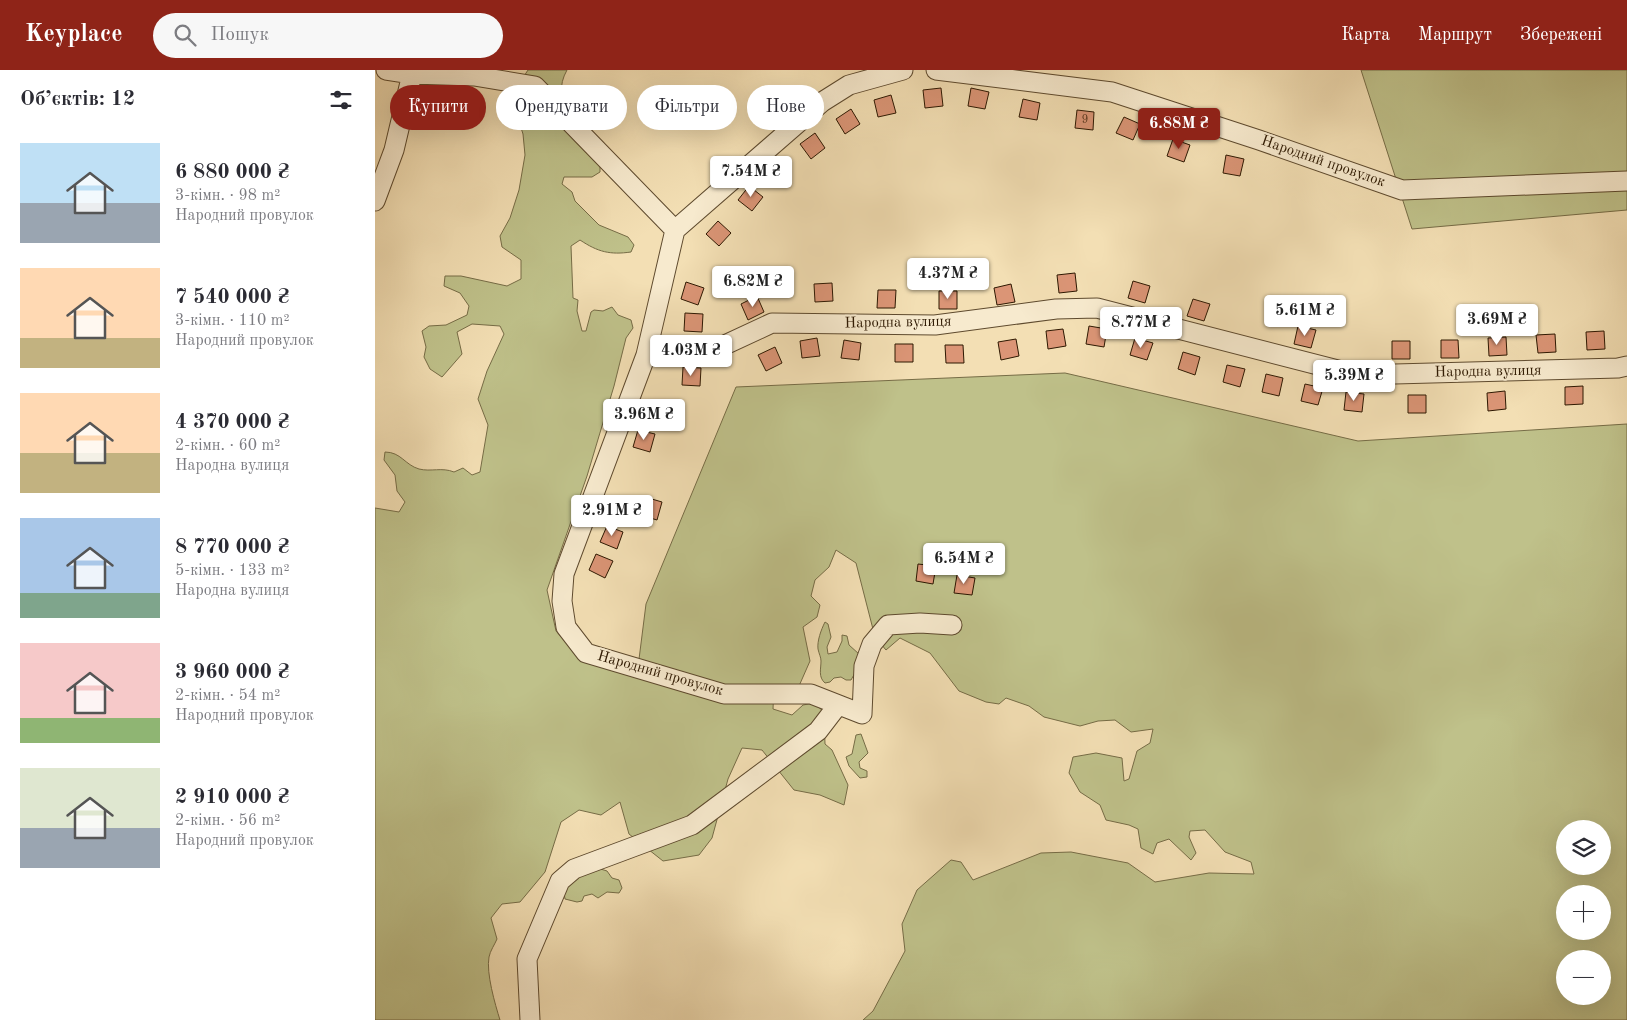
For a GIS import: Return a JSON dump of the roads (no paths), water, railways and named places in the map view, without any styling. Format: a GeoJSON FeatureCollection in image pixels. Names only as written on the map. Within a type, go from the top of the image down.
{"type":"FeatureCollection","features":[{"type":"Feature","properties":{"kind":"street"},"geometry":{"type":"LineString","coordinates":[[386,70],[412,74],[474,76],[535,86],[675,230],[822,102],[849,85],[903,70]]}},
{"type":"Feature","properties":{"kind":"street","name":"Народний провулок"},"geometry":{"type":"LineString","coordinates":[[937,70],[1113,92],[1402,190],[1627,181]]}},
{"type":"Feature","properties":{"kind":"street"},"geometry":{"type":"LineString","coordinates":[[375,201],[394,150],[412,74]]}},
{"type":"Feature","properties":{"kind":"street","name":"Народний провулок"},"geometry":{"type":"LineString","coordinates":[[675,230],[646,355],[564,574],[562,601],[566,627],[586,653],[724,694],[811,694],[863,714],[864,666],[872,644],[888,625],[920,623],[952,625]]}},
{"type":"Feature","properties":{"kind":"street","name":"Народна вулиця"},"geometry":{"type":"LineString","coordinates":[[646,355],[675,346],[714,350],[772,323],[935,326],[1056,309],[1097,308],[1357,375],[1618,368],[1627,366]]}},
{"type":"Feature","properties":{"kind":"street"},"geometry":{"type":"LineString","coordinates":[[530,1020],[527,960],[560,881],[574,869],[692,825],[817,731],[838,705]]}}]}
